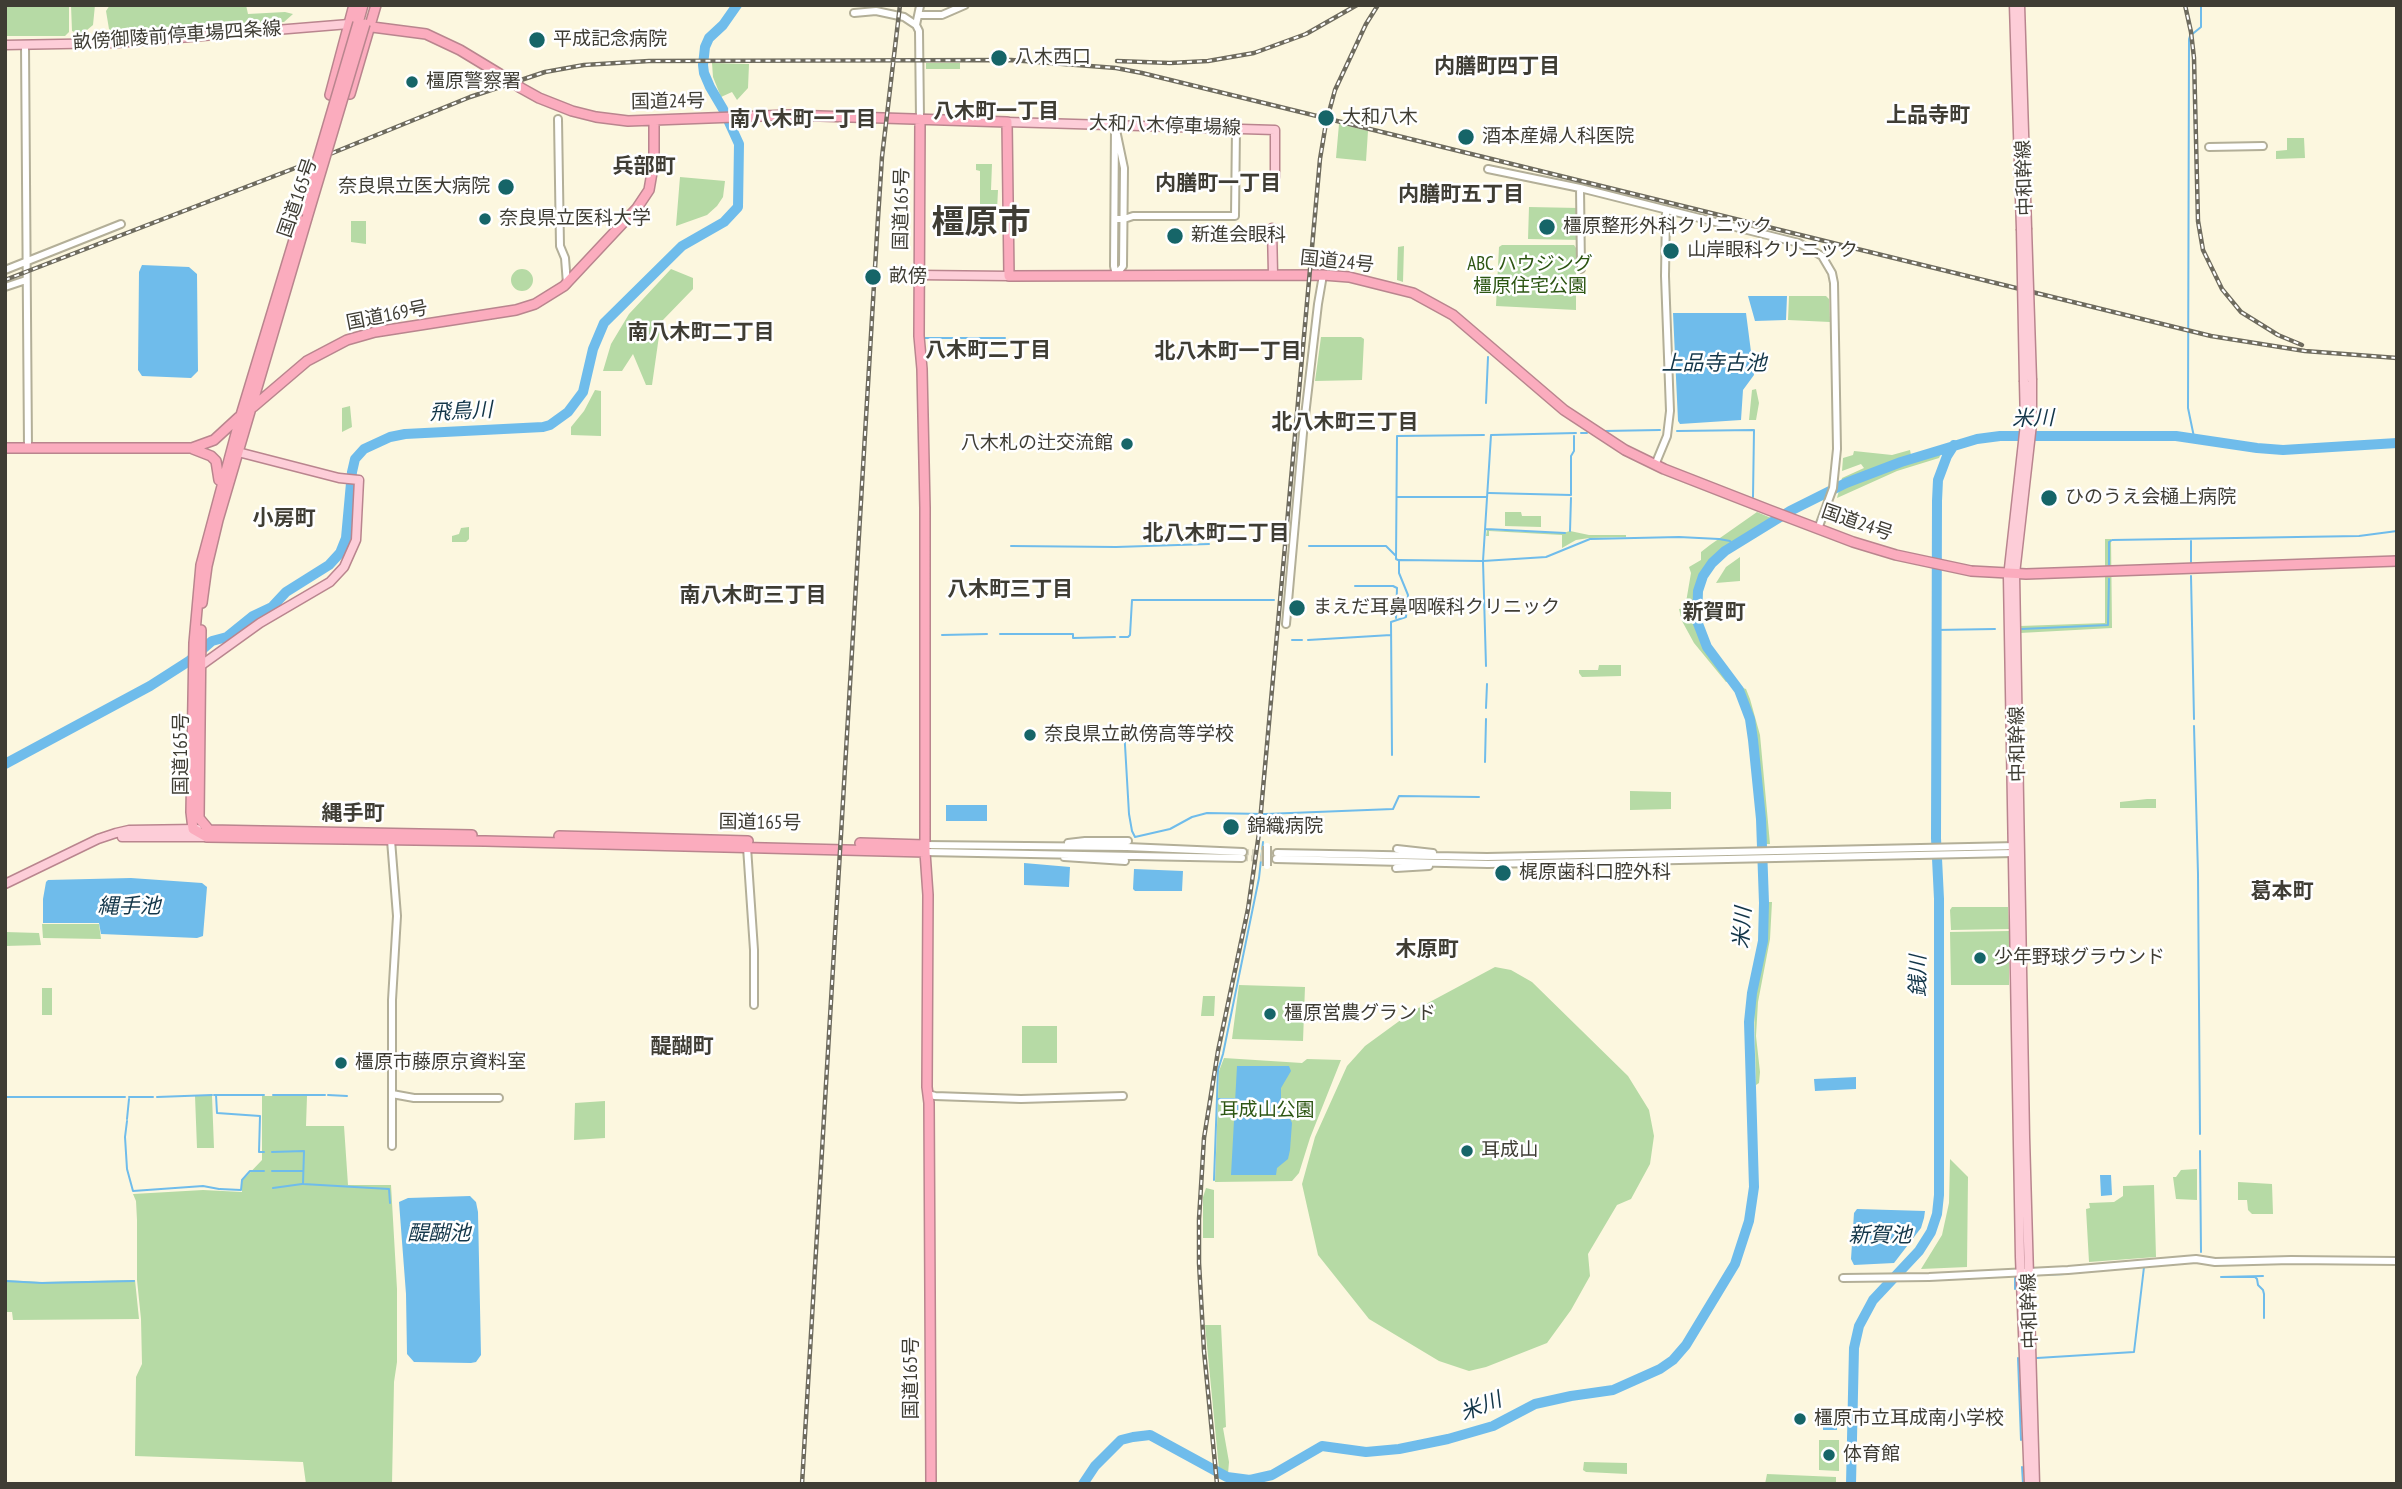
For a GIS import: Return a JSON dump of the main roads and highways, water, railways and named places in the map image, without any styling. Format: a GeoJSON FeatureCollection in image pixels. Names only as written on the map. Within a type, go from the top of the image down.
{"type":"FeatureCollection","features":[{"type":"Feature","properties":{"kind":"highway"},"geometry":{"type":"LineString","coordinates":[[354,5],[361,24]]}},
{"type":"Feature","properties":{"kind":"highway"},"geometry":{"type":"LineString","coordinates":[[361,24],[363,5]]}},
{"type":"Feature","properties":{"kind":"highway"},"geometry":{"type":"LineString","coordinates":[[304,215],[361,24],[370,5]]}},
{"type":"Feature","properties":{"kind":"highway"},"geometry":{"type":"LineString","coordinates":[[361,24],[376,5]]}},
{"type":"Feature","properties":{"kind":"highway","name":"国道24号"},"geometry":{"type":"LineString","coordinates":[[361,24],[438,38],[476,58],[521,88],[559,107],[608,119],[654,121],[789,115],[1007,122]]}},
{"type":"Feature","properties":{"kind":"highway","name":"国道165号"},"geometry":{"type":"LineString","coordinates":[[197,643],[207,566],[241,415],[304,215],[320,193],[350,94],[361,24]]}},
{"type":"Feature","properties":{"kind":"highway","name":"国道165号"},"geometry":{"type":"LineString","coordinates":[[361,24],[330,95],[309,167],[304,215],[251,408],[218,496],[198,578],[193,829],[208,833],[391,840],[748,849],[925,848]]}},
{"type":"Feature","properties":{"kind":"highway","name":"国道165号"},"geometry":{"type":"LineString","coordinates":[[920,119],[919,336],[925,508],[931,1484]]}},
{"type":"Feature","properties":{"kind":"highway","name":"国道169号"},"geometry":{"type":"LineString","coordinates":[[5,448],[192,449],[214,440],[318,353],[347,340],[374,332],[516,310],[546,299],[567,284],[637,208],[649,190],[654,161],[654,121]]}},
{"type":"Feature","properties":{"kind":"highway"},"geometry":{"type":"LineString","coordinates":[[1007,122],[1009,276]]}},
{"type":"Feature","properties":{"kind":"highway","name":"国道24号"},"geometry":{"type":"LineString","coordinates":[[1009,276],[1323,275],[1349,277],[1413,293],[1436,304],[1471,328],[1575,419],[1625,450],[1655,465],[1877,550],[1932,563],[1971,571],[2011,573],[2397,561]]}},
{"type":"Feature","properties":{"kind":"highway"},"geometry":{"type":"LineString","coordinates":[[261,370],[268,381],[281,382]]}},
{"type":"Feature","properties":{"kind":"highway"},"geometry":{"type":"LineString","coordinates":[[192,449],[216,461],[219,474],[218,496]]}},
{"type":"Feature","properties":{"kind":"highway"},"geometry":{"type":"LineString","coordinates":[[195,790],[205,763]]}},
{"type":"Feature","properties":{"kind":"highway"},"geometry":{"type":"LineString","coordinates":[[186,764],[195,790]]}},
{"type":"Feature","properties":{"kind":"highway","name":"国道165号"},"geometry":{"type":"LineString","coordinates":[[195,815],[208,833]]}},
{"type":"Feature","properties":{"kind":"highway","name":"国道165号"},"geometry":{"type":"LineString","coordinates":[[208,833],[663,838],[925,848]]}},
{"type":"Feature","properties":{"kind":"highway"},"geometry":{"type":"LineString","coordinates":[[663,838],[747,835]]}},
{"type":"Feature","properties":{"kind":"main road","name":"中和幹線"},"geometry":{"type":"LineString","coordinates":[[2015,6],[2028,381],[2028,428],[2011,573],[2029,1484]]}},
{"type":"Feature","properties":{"kind":"main road","name":"畝傍御陵前停車場四条線"},"geometry":{"type":"LineString","coordinates":[[5,45],[117,43],[361,24]]}},
{"type":"Feature","properties":{"kind":"main road","name":"大和八木停車場線"},"geometry":{"type":"LineString","coordinates":[[1007,122],[1275,130],[1275,177]]}},
{"type":"Feature","properties":{"kind":"main road"},"geometry":{"type":"LineString","coordinates":[[1272,228],[1272,274]]}},
{"type":"Feature","properties":{"kind":"main road"},"geometry":{"type":"LineString","coordinates":[[919,275],[1009,276]]}},
{"type":"Feature","properties":{"kind":"main road"},"geometry":{"type":"LineString","coordinates":[[197,666],[260,623],[326,585],[341,572],[356,540],[359,480],[339,478],[234,451]]}},
{"type":"Feature","properties":{"kind":"main road"},"geometry":{"type":"LineString","coordinates":[[181,833],[195,815]]}},
{"type":"Feature","properties":{"kind":"main road"},"geometry":{"type":"LineString","coordinates":[[181,833],[193,829]]}},
{"type":"Feature","properties":{"kind":"main road"},"geometry":{"type":"LineString","coordinates":[[5,884],[98,839],[130,830],[208,833]]}},
{"type":"Feature","properties":{"kind":"main road","name":"中和幹線"},"geometry":{"type":"LineString","coordinates":[[2025,1272],[2035,1484]]}},
{"type":"Feature","properties":{"kind":"water"},"geometry":{"type":"Polygon","coordinates":[[[142,265],[189,267],[197,274],[198,371],[191,378],[142,376],[138,370],[139,272],[142,265]]]}},
{"type":"Feature","properties":{"kind":"water"},"geometry":{"type":"Polygon","coordinates":[[[1748,296],[1787,296],[1786,320],[1755,321],[1748,296]]]}},
{"type":"Feature","properties":{"kind":"water","name":"上品寺古池"},"geometry":{"type":"Polygon","coordinates":[[[1673,313],[1746,313],[1754,375],[1743,390],[1741,420],[1680,424],[1678,421],[1673,313]]]}},
{"type":"Feature","properties":{"kind":"water"},"geometry":{"type":"Polygon","coordinates":[[[946,805],[987,805],[987,821],[946,821],[946,805]]]}},
{"type":"Feature","properties":{"kind":"water"},"geometry":{"type":"Polygon","coordinates":[[[1024,863],[1070,867],[1069,887],[1024,885],[1024,863]]]}},
{"type":"Feature","properties":{"kind":"water"},"geometry":{"type":"Polygon","coordinates":[[[1134,869],[1183,871],[1182,891],[1135,891],[1134,869]]]}},
{"type":"Feature","properties":{"kind":"water","name":"縄手池"},"geometry":{"type":"Polygon","coordinates":[[[131,878],[202,883],[207,887],[203,936],[197,938],[101,934],[99,923],[43,923],[43,899],[48,880],[131,878]]]}},
{"type":"Feature","properties":{"kind":"water"},"geometry":{"type":"Polygon","coordinates":[[[1237,1066],[1289,1066],[1291,1071],[1281,1088],[1281,1098],[1292,1123],[1290,1150],[1288,1159],[1277,1168],[1276,1175],[1231,1175],[1237,1066]]]}},
{"type":"Feature","properties":{"kind":"water"},"geometry":{"type":"Polygon","coordinates":[[[1856,1077],[1856,1089],[1815,1091],[1814,1079],[1856,1077]]]}},
{"type":"Feature","properties":{"kind":"water"},"geometry":{"type":"Polygon","coordinates":[[[2100,1175],[2111,1175],[2112,1195],[2101,1196],[2100,1175]]]}},
{"type":"Feature","properties":{"kind":"water","name":"醍醐池"},"geometry":{"type":"Polygon","coordinates":[[[470,1196],[476,1202],[478,1212],[481,1355],[476,1362],[471,1363],[414,1362],[407,1354],[406,1294],[399,1202],[408,1198],[470,1196]]]}},
{"type":"Feature","properties":{"kind":"water","name":"新賀池"},"geometry":{"type":"Polygon","coordinates":[[[1857,1209],[1925,1211],[1921,1228],[1894,1263],[1854,1265],[1851,1259],[1854,1213],[1857,1209]]]}},
{"type":"Feature","properties":{"kind":"water"},"geometry":{"type":"Polygon","coordinates":[[[1823,1407],[1837,1407],[1837,1430],[1823,1430],[1823,1407]]]}},
{"type":"Feature","properties":{"kind":"waterway","name":"飛鳥川"},"geometry":{"type":"LineString","coordinates":[[5,764],[150,686],[189,661],[212,641],[227,637],[253,616],[272,607],[286,592],[329,565],[340,553],[346,538],[352,472],[355,459],[364,449],[390,437],[405,434],[543,427],[568,412],[583,392],[593,349],[604,323],[682,246],[724,222],[738,207],[739,144],[710,87],[703,65],[709,38],[723,25],[737,5]]}},
{"type":"Feature","properties":{"kind":"waterway"},"geometry":{"type":"LineString","coordinates":[[2194,437],[2188,408],[2189,39],[2201,27],[2201,5]]}},
{"type":"Feature","properties":{"kind":"waterway"},"geometry":{"type":"LineString","coordinates":[[924,338],[1005,338]]}},
{"type":"Feature","properties":{"kind":"waterway"},"geometry":{"type":"LineString","coordinates":[[1486,403],[1488,357]]}},
{"type":"Feature","properties":{"kind":"waterway"},"geometry":{"type":"LineString","coordinates":[[1604,431],[1660,430]]}},
{"type":"Feature","properties":{"kind":"waterway"},"geometry":{"type":"LineString","coordinates":[[1677,431],[1754,430],[1753,497]]}},
{"type":"Feature","properties":{"kind":"waterway"},"geometry":{"type":"LineString","coordinates":[[1486,666],[1483,561],[1491,435],[1576,433]]}},
{"type":"Feature","properties":{"kind":"waterway"},"geometry":{"type":"LineString","coordinates":[[1581,433],[1587,433]]}},
{"type":"Feature","properties":{"kind":"waterway"},"geometry":{"type":"LineString","coordinates":[[1398,560],[1397,436],[1484,435]]}},
{"type":"Feature","properties":{"kind":"waterway"},"geometry":{"type":"LineString","coordinates":[[1489,493],[1571,495],[1574,436]]}},
{"type":"Feature","properties":{"kind":"waterway","name":"米川"},"geometry":{"type":"LineString","coordinates":[[1083,1484],[1095,1466],[1121,1440],[1133,1437],[1150,1435],[1227,1477],[1250,1480],[1272,1475],[1322,1446],[1366,1452],[1399,1449],[1448,1439],[1493,1426],[1535,1404],[1613,1390],[1660,1369],[1673,1360],[1686,1345],[1735,1264],[1749,1221],[1754,1187],[1749,1022],[1763,941],[1761,819],[1750,719],[1739,690],[1707,647],[1697,621],[1698,591],[1703,576],[1725,551],[1790,511],[1846,483],[1901,462],[1977,439],[2000,436],[2176,436],[2283,450],[2397,443]]}},
{"type":"Feature","properties":{"kind":"waterway","name":"銭川"},"geometry":{"type":"LineString","coordinates":[[1851,1484],[1854,1348],[1859,1326],[1873,1300],[1919,1251],[1931,1232],[1939,1195],[1937,501],[1938,480],[1954,445]]}},
{"type":"Feature","properties":{"kind":"waterway"},"geometry":{"type":"LineString","coordinates":[[1397,497],[1486,497]]}},
{"type":"Feature","properties":{"kind":"waterway"},"geometry":{"type":"LineString","coordinates":[[1570,531],[1571,498]]}},
{"type":"Feature","properties":{"kind":"waterway"},"geometry":{"type":"LineString","coordinates":[[1486,529],[1565,533]]}},
{"type":"Feature","properties":{"kind":"waterway"},"geometry":{"type":"LineString","coordinates":[[2109,565],[2109,542],[2112,540],[2359,536],[2397,531]]}},
{"type":"Feature","properties":{"kind":"waterway"},"geometry":{"type":"LineString","coordinates":[[1392,755],[1391,622],[1406,617],[1408,595],[1399,573],[1399,560],[1483,561],[1546,557],[1590,539],[1679,537],[1719,539],[1730,541],[1733,545]]}},
{"type":"Feature","properties":{"kind":"waterway"},"geometry":{"type":"LineString","coordinates":[[2191,541],[2191,562]]}},
{"type":"Feature","properties":{"kind":"waterway"},"geometry":{"type":"LineString","coordinates":[[1011,546],[1209,544]]}},
{"type":"Feature","properties":{"kind":"waterway"},"geometry":{"type":"LineString","coordinates":[[1309,546],[1386,546],[1395,555]]}},
{"type":"Feature","properties":{"kind":"waterway"},"geometry":{"type":"LineString","coordinates":[[2191,576],[2194,719]]}},
{"type":"Feature","properties":{"kind":"waterway"},"geometry":{"type":"LineString","coordinates":[[2022,629],[2108,625],[2109,579]]}},
{"type":"Feature","properties":{"kind":"waterway"},"geometry":{"type":"LineString","coordinates":[[1355,586],[1397,588],[1396,618]]}},
{"type":"Feature","properties":{"kind":"waterway"},"geometry":{"type":"LineString","coordinates":[[1120,637],[1130,635],[1132,600],[1274,600]]}},
{"type":"Feature","properties":{"kind":"waterway"},"geometry":{"type":"LineString","coordinates":[[1935,630],[1995,629]]}},
{"type":"Feature","properties":{"kind":"waterway"},"geometry":{"type":"LineString","coordinates":[[942,635],[987,634]]}},
{"type":"Feature","properties":{"kind":"waterway"},"geometry":{"type":"LineString","coordinates":[[1000,634],[1115,637]]}},
{"type":"Feature","properties":{"kind":"waterway"},"geometry":{"type":"LineString","coordinates":[[1308,640],[1391,635]]}},
{"type":"Feature","properties":{"kind":"waterway"},"geometry":{"type":"LineString","coordinates":[[1292,640],[1302,640]]}},
{"type":"Feature","properties":{"kind":"waterway"},"geometry":{"type":"LineString","coordinates":[[1486,708],[1487,684]]}},
{"type":"Feature","properties":{"kind":"waterway"},"geometry":{"type":"LineString","coordinates":[[1485,762],[1486,719]]}},
{"type":"Feature","properties":{"kind":"waterway"},"geometry":{"type":"LineString","coordinates":[[2194,726],[2200,1134]]}},
{"type":"Feature","properties":{"kind":"waterway"},"geometry":{"type":"LineString","coordinates":[[1124,728],[1129,814],[1135,837],[1170,829],[1192,817],[1207,813],[1265,814],[1393,809],[1399,796],[1479,797]]}},
{"type":"Feature","properties":{"kind":"waterway"},"geometry":{"type":"LineString","coordinates":[[1214,1180],[1218,1070],[1259,878],[1263,842]]}},
{"type":"Feature","properties":{"kind":"waterway"},"geometry":{"type":"LineString","coordinates":[[157,1097],[212,1095]]}},
{"type":"Feature","properties":{"kind":"waterway"},"geometry":{"type":"LineString","coordinates":[[214,1095],[264,1095]]}},
{"type":"Feature","properties":{"kind":"waterway"},"geometry":{"type":"LineString","coordinates":[[216,1095],[217,1113],[260,1116],[259,1152],[264,1152]]}},
{"type":"Feature","properties":{"kind":"waterway"},"geometry":{"type":"LineString","coordinates":[[273,1095],[325,1095]]}},
{"type":"Feature","properties":{"kind":"waterway"},"geometry":{"type":"LineString","coordinates":[[328,1095],[347,1096]]}},
{"type":"Feature","properties":{"kind":"waterway"},"geometry":{"type":"LineString","coordinates":[[5,1097],[125,1097]]}},
{"type":"Feature","properties":{"kind":"waterway"},"geometry":{"type":"LineString","coordinates":[[129,1097],[153,1097]]}},
{"type":"Feature","properties":{"kind":"waterway"},"geometry":{"type":"LineString","coordinates":[[127,1119],[129,1099]]}},
{"type":"Feature","properties":{"kind":"waterway"},"geometry":{"type":"LineString","coordinates":[[1217,1099],[1234,1099]]}},
{"type":"Feature","properties":{"kind":"waterway"},"geometry":{"type":"LineString","coordinates":[[127,1121],[127,1169],[133,1191],[203,1186],[219,1189]]}},
{"type":"Feature","properties":{"kind":"waterway"},"geometry":{"type":"LineString","coordinates":[[272,1152],[304,1151],[303,1184],[389,1189],[390,1203]]}},
{"type":"Feature","properties":{"kind":"waterway"},"geometry":{"type":"LineString","coordinates":[[2200,1151],[2201,1252]]}},
{"type":"Feature","properties":{"kind":"waterway"},"geometry":{"type":"LineString","coordinates":[[220,1189],[241,1190],[242,1180],[250,1171],[264,1171]]}},
{"type":"Feature","properties":{"kind":"waterway"},"geometry":{"type":"LineString","coordinates":[[272,1171],[302,1171]]}},
{"type":"Feature","properties":{"kind":"waterway"},"geometry":{"type":"LineString","coordinates":[[273,1188],[302,1184]]}},
{"type":"Feature","properties":{"kind":"waterway"},"geometry":{"type":"LineString","coordinates":[[2037,1358],[2134,1352],[2144,1267]]}},
{"type":"Feature","properties":{"kind":"waterway"},"geometry":{"type":"LineString","coordinates":[[2071,1273],[2077,1273]]}},
{"type":"Feature","properties":{"kind":"waterway"},"geometry":{"type":"LineString","coordinates":[[2035,1275],[2065,1274]]}},
{"type":"Feature","properties":{"kind":"waterway"},"geometry":{"type":"LineString","coordinates":[[2263,1276],[2221,1277],[2255,1277],[2264,1294],[2264,1318]]}},
{"type":"Feature","properties":{"kind":"waterway"},"geometry":{"type":"LineString","coordinates":[[2015,1277],[2015,1289]]}},
{"type":"Feature","properties":{"kind":"waterway"},"geometry":{"type":"LineString","coordinates":[[5,1281],[134,1281]]}},
{"type":"Feature","properties":{"kind":"waterway"},"geometry":{"type":"LineString","coordinates":[[2018,1358],[2021,1440]]}},
{"type":"Feature","properties":{"kind":"waterway"},"geometry":{"type":"LineString","coordinates":[[2022,1467],[2023,1484]]}},
{"type":"Feature","properties":{"kind":"waterway","name":"米川"},"geometry":{"type":"LineString","coordinates":[[1228,1484],[1229,1477]]}},
{"type":"Feature","properties":{"kind":"tunnel"},"geometry":{"type":"LineString","coordinates":[[1243,852],[1277,853]]}},
{"type":"Feature","properties":{"kind":"tunnel"},"geometry":{"type":"LineString","coordinates":[[1242,858],[1276,859]]}},
{"type":"Feature","properties":{"kind":"railway"},"geometry":{"type":"LineString","coordinates":[[802,1484],[882,157],[900,5]]}},
{"type":"Feature","properties":{"kind":"railway"},"geometry":{"type":"LineString","coordinates":[[1117,61],[1208,61],[1254,53],[1306,34],[1357,5]]}},
{"type":"Feature","properties":{"kind":"railway"},"geometry":{"type":"LineString","coordinates":[[1217,1484],[1204,1351],[1199,1263],[1204,1138],[1218,1051],[1248,909],[1259,833],[1320,159],[1335,90],[1366,24],[1378,5]]}},
{"type":"Feature","properties":{"kind":"railway"},"geometry":{"type":"LineString","coordinates":[[2185,5],[2194,58],[2198,221],[2203,250],[2222,289],[2241,312],[2278,335],[2302,345]]}},
{"type":"Feature","properties":{"kind":"railway"},"geometry":{"type":"LineString","coordinates":[[5,280],[303,165],[470,97],[545,72],[584,65],[649,61],[1011,60],[1116,68],[1142,73],[2211,336],[2305,351],[2397,358]]}},
{"type":"Feature","properties":{"kind":"place","name":"平成記念病院"},"geometry":{"type":"Point","coordinates":[537,40]}},
{"type":"Feature","properties":{"kind":"place","name":"八木西口"},"geometry":{"type":"Point","coordinates":[999,58]}},
{"type":"Feature","properties":{"kind":"place","name":"橿原警察署"},"geometry":{"type":"Point","coordinates":[412,82]}},
{"type":"Feature","properties":{"kind":"place","name":"大和八木"},"geometry":{"type":"Point","coordinates":[1326,118]}},
{"type":"Feature","properties":{"kind":"place","name":"酒本産婦人科医院"},"geometry":{"type":"Point","coordinates":[1466,137]}},
{"type":"Feature","properties":{"kind":"place","name":"奈良県立医大病院"},"geometry":{"type":"Point","coordinates":[506,187]}},
{"type":"Feature","properties":{"kind":"place","name":"奈良県立医科大学"},"geometry":{"type":"Point","coordinates":[485,219]}},
{"type":"Feature","properties":{"kind":"place","name":"橿原整形外科クリニック"},"geometry":{"type":"Point","coordinates":[1547,227]}},
{"type":"Feature","properties":{"kind":"place","name":"新進会眼科"},"geometry":{"type":"Point","coordinates":[1175,236]}},
{"type":"Feature","properties":{"kind":"place","name":"山岸眼科クリニック"},"geometry":{"type":"Point","coordinates":[1671,251]}},
{"type":"Feature","properties":{"kind":"place","name":"畝傍"},"geometry":{"type":"Point","coordinates":[873,277]}},
{"type":"Feature","properties":{"kind":"place","name":"八木札の辻交流館"},"geometry":{"type":"Point","coordinates":[1127,444]}},
{"type":"Feature","properties":{"kind":"place","name":"ひのうえ会樋上病院"},"geometry":{"type":"Point","coordinates":[2049,498]}},
{"type":"Feature","properties":{"kind":"place","name":"まえだ耳鼻咽喉科クリニック"},"geometry":{"type":"Point","coordinates":[1297,608]}},
{"type":"Feature","properties":{"kind":"place","name":"奈良県立畝傍高等学校"},"geometry":{"type":"Point","coordinates":[1030,735]}},
{"type":"Feature","properties":{"kind":"place","name":"錦織病院"},"geometry":{"type":"Point","coordinates":[1231,827]}},
{"type":"Feature","properties":{"kind":"place","name":"梶原歯科口腔外科"},"geometry":{"type":"Point","coordinates":[1503,873]}},
{"type":"Feature","properties":{"kind":"place","name":"少年野球グラウンド"},"geometry":{"type":"Point","coordinates":[1980,958]}},
{"type":"Feature","properties":{"kind":"place","name":"橿原営農グランド"},"geometry":{"type":"Point","coordinates":[1270,1014]}},
{"type":"Feature","properties":{"kind":"place","name":"橿原市藤原京資料室"},"geometry":{"type":"Point","coordinates":[341,1063]}},
{"type":"Feature","properties":{"kind":"place","name":"耳成山"},"geometry":{"type":"Point","coordinates":[1467,1151]}},
{"type":"Feature","properties":{"kind":"place","name":"橿原市立耳成南小学校"},"geometry":{"type":"Point","coordinates":[1800,1419]}},
{"type":"Feature","properties":{"kind":"place","name":"体育館"},"geometry":{"type":"Point","coordinates":[1829,1455]}},
{"type":"Feature","properties":{"kind":"district","name":"内膳町四丁目"},"geometry":{"type":"Point","coordinates":[1497,67]}},
{"type":"Feature","properties":{"kind":"district","name":"八木町一丁目"},"geometry":{"type":"Point","coordinates":[996,112]}},
{"type":"Feature","properties":{"kind":"district","name":"上品寺町"},"geometry":{"type":"Point","coordinates":[1928,116]}},
{"type":"Feature","properties":{"kind":"district","name":"南八木町一丁目"},"geometry":{"type":"Point","coordinates":[803,120]}},
{"type":"Feature","properties":{"kind":"district","name":"兵部町"},"geometry":{"type":"Point","coordinates":[644,167]}},
{"type":"Feature","properties":{"kind":"district","name":"内膳町一丁目"},"geometry":{"type":"Point","coordinates":[1218,184]}},
{"type":"Feature","properties":{"kind":"district","name":"内膳町五丁目"},"geometry":{"type":"Point","coordinates":[1461,195]}},
{"type":"Feature","properties":{"kind":"district","name":"橿原市"},"geometry":{"type":"Point","coordinates":[981,224]}},
{"type":"Feature","properties":{"kind":"district","name":"南八木町二丁目"},"geometry":{"type":"Point","coordinates":[701,333]}},
{"type":"Feature","properties":{"kind":"district","name":"八木町二丁目"},"geometry":{"type":"Point","coordinates":[988,351]}},
{"type":"Feature","properties":{"kind":"district","name":"北八木町一丁目"},"geometry":{"type":"Point","coordinates":[1228,352]}},
{"type":"Feature","properties":{"kind":"district","name":"北八木町三丁目"},"geometry":{"type":"Point","coordinates":[1345,423]}},
{"type":"Feature","properties":{"kind":"district","name":"小房町"},"geometry":{"type":"Point","coordinates":[284,519]}},
{"type":"Feature","properties":{"kind":"district","name":"北八木町二丁目"},"geometry":{"type":"Point","coordinates":[1216,534]}},
{"type":"Feature","properties":{"kind":"district","name":"八木町三丁目"},"geometry":{"type":"Point","coordinates":[1010,590]}},
{"type":"Feature","properties":{"kind":"district","name":"南八木町三丁目"},"geometry":{"type":"Point","coordinates":[753,596]}},
{"type":"Feature","properties":{"kind":"district","name":"新賀町"},"geometry":{"type":"Point","coordinates":[1714,613]}},
{"type":"Feature","properties":{"kind":"district","name":"縄手町"},"geometry":{"type":"Point","coordinates":[353,814]}},
{"type":"Feature","properties":{"kind":"district","name":"葛本町"},"geometry":{"type":"Point","coordinates":[2282,892]}},
{"type":"Feature","properties":{"kind":"district","name":"木原町"},"geometry":{"type":"Point","coordinates":[1427,950]}},
{"type":"Feature","properties":{"kind":"district","name":"醍醐町"},"geometry":{"type":"Point","coordinates":[682,1047]}},
{"type":"Feature","properties":{"kind":"park label","name":"ABC ハウジング 橿原住宅公園"},"geometry":{"type":"Point","coordinates":[1530,276]}},
{"type":"Feature","properties":{"kind":"park label","name":"耳成山公園"},"geometry":{"type":"Point","coordinates":[1267,1111]}}]}
